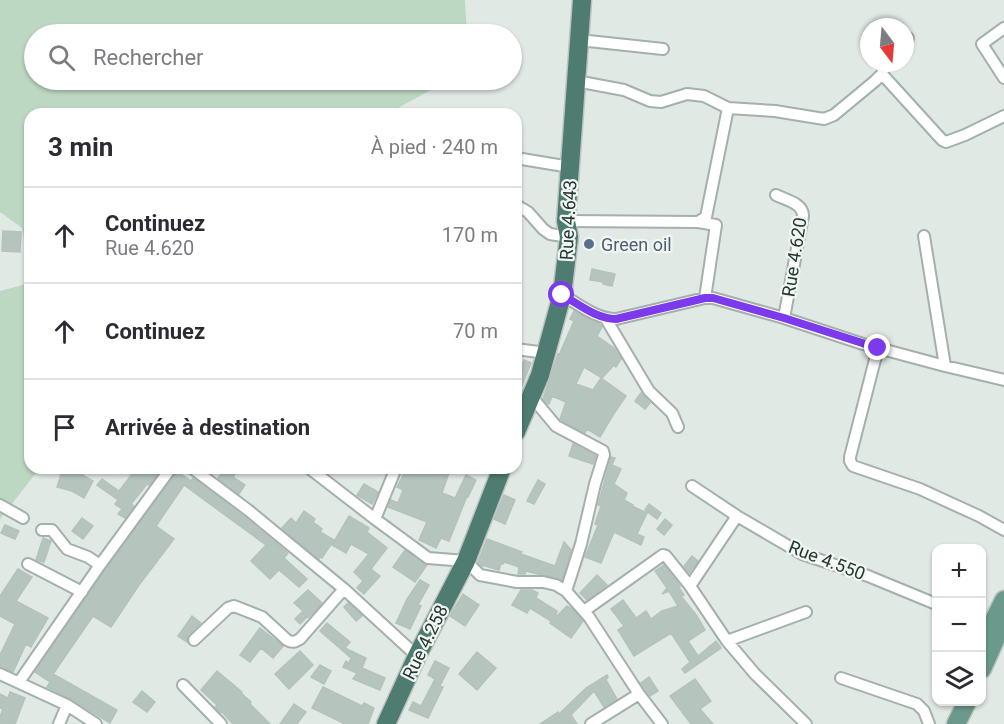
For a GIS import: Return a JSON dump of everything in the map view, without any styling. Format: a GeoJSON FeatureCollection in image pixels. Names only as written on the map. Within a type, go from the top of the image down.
{"type":"FeatureCollection","features":[{"type":"Feature","properties":{"kind":"highway","name":"Rue 4.643"},"geometry":{"type":"LineString","coordinates":[[522,418],[540,375],[562,295],[582,0]]}},
{"type":"Feature","properties":{"kind":"highway"},"geometry":{"type":"LineString","coordinates":[[466,561],[500,474]]}},
{"type":"Feature","properties":{"kind":"highway","name":"Rue 4.258"},"geometry":{"type":"LineString","coordinates":[[386,724],[417,656],[466,561]]}},
{"type":"Feature","properties":{"kind":"main road"},"geometry":{"type":"LineString","coordinates":[[984,652],[989,630],[1004,600]]}},
{"type":"Feature","properties":{"kind":"main road"},"geometry":{"type":"LineString","coordinates":[[946,724],[954,706]]}},
{"type":"Feature","properties":{"kind":"main road"},"geometry":{"type":"LineString","coordinates":[[956,724],[965,706]]}},
{"type":"Feature","properties":{"kind":"street"},"geometry":{"type":"LineString","coordinates":[[1004,28],[982,42],[982,45],[1004,78]]}},
{"type":"Feature","properties":{"kind":"street"},"geometry":{"type":"LineString","coordinates":[[579,40],[663,49]]}},
{"type":"Feature","properties":{"kind":"street"},"geometry":{"type":"LineString","coordinates":[[576,81],[624,90],[650,101],[661,102],[687,94],[704,96],[728,108],[775,111],[824,119],[834,115],[881,72]]}},
{"type":"Feature","properties":{"kind":"street"},"geometry":{"type":"LineString","coordinates":[[886,72],[946,142],[1004,116]]}},
{"type":"Feature","properties":{"kind":"street"},"geometry":{"type":"LineString","coordinates":[[698,222],[706,217],[728,108]]}},
{"type":"Feature","properties":{"kind":"street"},"geometry":{"type":"LineString","coordinates":[[522,159],[570,167]]}},
{"type":"Feature","properties":{"kind":"street","name":"Rue 4.620"},"geometry":{"type":"LineString","coordinates":[[606,319],[616,319],[705,298],[713,298],[784,318],[803,210],[776,195]]}},
{"type":"Feature","properties":{"kind":"street"},"geometry":{"type":"LineString","coordinates":[[522,208],[550,234],[568,229],[698,222],[716,225],[705,298]]}},
{"type":"Feature","properties":{"kind":"street"},"geometry":{"type":"LineString","coordinates":[[924,236],[945,366]]}},
{"type":"Feature","properties":{"kind":"street"},"geometry":{"type":"LineString","coordinates":[[562,295],[606,319],[649,391],[672,413],[678,427]]}},
{"type":"Feature","properties":{"kind":"street"},"geometry":{"type":"LineString","coordinates":[[784,318],[878,348],[1004,380]]}},
{"type":"Feature","properties":{"kind":"street"},"geometry":{"type":"LineString","coordinates":[[878,348],[850,457],[851,464],[920,489],[1004,530]]}},
{"type":"Feature","properties":{"kind":"street"},"geometry":{"type":"LineString","coordinates":[[522,350],[546,353]]}},
{"type":"Feature","properties":{"kind":"street"},"geometry":{"type":"LineString","coordinates":[[531,396],[556,426],[603,451],[604,455],[566,591]]}},
{"type":"Feature","properties":{"kind":"street"},"geometry":{"type":"LineString","coordinates":[[19,682],[167,474]]}},
{"type":"Feature","properties":{"kind":"street"},"geometry":{"type":"LineString","coordinates":[[200,474],[248,510],[344,589],[417,656]]}},
{"type":"Feature","properties":{"kind":"street"},"geometry":{"type":"LineString","coordinates":[[317,474],[428,558],[466,561],[480,575],[517,582],[543,582],[556,585],[566,591],[584,611],[639,694],[662,724]]}},
{"type":"Feature","properties":{"kind":"street"},"geometry":{"type":"LineString","coordinates":[[375,519],[394,474]]}},
{"type":"Feature","properties":{"kind":"street","name":"Rue 4.550"},"geometry":{"type":"LineString","coordinates":[[692,486],[737,516],[802,554],[868,576],[932,602]]}},
{"type":"Feature","properties":{"kind":"street"},"geometry":{"type":"LineString","coordinates":[[0,504],[23,518]]}},
{"type":"Feature","properties":{"kind":"street"},"geometry":{"type":"LineString","coordinates":[[690,586],[737,516]]}},
{"type":"Feature","properties":{"kind":"street"},"geometry":{"type":"LineString","coordinates":[[42,530],[52,530],[67,549],[88,557],[100,565]]}},
{"type":"Feature","properties":{"kind":"street"},"geometry":{"type":"LineString","coordinates":[[584,611],[663,555],[666,556],[690,586],[727,641],[755,674],[806,724]]}},
{"type":"Feature","properties":{"kind":"street"},"geometry":{"type":"LineString","coordinates":[[28,564],[82,592]]}},
{"type":"Feature","properties":{"kind":"street"},"geometry":{"type":"LineString","coordinates":[[194,640],[228,608],[234,606],[262,617],[286,640],[296,642],[344,589]]}},
{"type":"Feature","properties":{"kind":"street"},"geometry":{"type":"LineString","coordinates":[[727,641],[806,612]]}},
{"type":"Feature","properties":{"kind":"street"},"geometry":{"type":"LineString","coordinates":[[0,674],[68,705],[96,724]]}},
{"type":"Feature","properties":{"kind":"street"},"geometry":{"type":"LineString","coordinates":[[841,678],[917,704],[924,711],[929,724]]}},
{"type":"Feature","properties":{"kind":"street"},"geometry":{"type":"LineString","coordinates":[[183,686],[221,724]]}},
{"type":"Feature","properties":{"kind":"street"},"geometry":{"type":"LineString","coordinates":[[591,724],[639,694]]}},
{"type":"Feature","properties":{"kind":"street"},"geometry":{"type":"LineString","coordinates":[[59,724],[68,705]]}},
{"type":"Feature","properties":{"kind":"green space"},"geometry":{"type":"Polygon","coordinates":[[[0,0],[465,0],[466,24],[24,24],[24,90],[431,90],[398,108],[24,108],[24,239],[22,228],[0,212],[0,0]]]}},
{"type":"Feature","properties":{"kind":"green space"},"geometry":{"type":"Polygon","coordinates":[[[24,285],[24,474],[35,474],[0,519],[0,291],[24,285]]]}},
{"type":"Feature","properties":{"kind":"building"},"geometry":{"type":"Polygon","coordinates":[[[3,231],[21,232],[20,252],[2,251],[3,231]]]}},
{"type":"Feature","properties":{"kind":"building"},"geometry":{"type":"Polygon","coordinates":[[[592,269],[615,274],[612,286],[590,280],[592,269]]]}},
{"type":"Feature","properties":{"kind":"building"},"geometry":{"type":"Polygon","coordinates":[[[574,311],[600,324],[602,327],[597,336],[614,348],[621,359],[616,367],[614,365],[602,378],[584,367],[576,384],[593,390],[601,378],[626,396],[600,437],[587,429],[585,433],[560,419],[566,402],[552,396],[549,404],[543,399],[558,354],[574,321],[570,319],[574,311]]]}},
{"type":"Feature","properties":{"kind":"building"},"geometry":{"type":"Polygon","coordinates":[[[524,360],[531,363],[522,386],[524,360]]]}},
{"type":"Feature","properties":{"kind":"building"},"geometry":{"type":"Polygon","coordinates":[[[641,393],[650,403],[645,409],[635,401],[641,393]]]}},
{"type":"Feature","properties":{"kind":"building"},"geometry":{"type":"Polygon","coordinates":[[[573,444],[596,456],[593,464],[569,456],[573,444]]]}},
{"type":"Feature","properties":{"kind":"building"},"geometry":{"type":"Polygon","coordinates":[[[611,457],[615,458],[612,465],[621,469],[614,484],[627,493],[624,500],[647,513],[637,534],[644,537],[641,545],[614,532],[601,563],[585,557],[598,525],[595,524],[601,506],[598,505],[611,457]]]}},
{"type":"Feature","properties":{"kind":"building"},"geometry":{"type":"Polygon","coordinates":[[[61,474],[81,474],[93,481],[84,498],[72,491],[57,487],[61,474]]]}},
{"type":"Feature","properties":{"kind":"building"},"geometry":{"type":"Polygon","coordinates":[[[132,474],[157,474],[131,504],[134,506],[125,518],[118,514],[122,509],[115,504],[118,500],[97,485],[102,479],[119,491],[132,474]]]}},
{"type":"Feature","properties":{"kind":"building"},"geometry":{"type":"Polygon","coordinates":[[[176,474],[180,474],[191,481],[193,478],[288,553],[284,558],[307,579],[299,587],[279,570],[270,579],[251,561],[266,545],[184,485],[156,526],[174,539],[111,627],[93,616],[53,674],[117,710],[110,723],[47,687],[50,682],[35,672],[176,474]]]}},
{"type":"Feature","properties":{"kind":"building"},"geometry":{"type":"Polygon","coordinates":[[[221,474],[235,474],[233,477],[245,485],[239,494],[218,478],[221,474]]]}},
{"type":"Feature","properties":{"kind":"building"},"geometry":{"type":"Polygon","coordinates":[[[404,474],[449,474],[442,493],[455,498],[466,475],[476,480],[449,541],[441,538],[436,548],[419,540],[427,522],[388,507],[391,500],[398,503],[403,490],[397,487],[404,474]]]}},
{"type":"Feature","properties":{"kind":"building"},"geometry":{"type":"Polygon","coordinates":[[[538,480],[545,484],[534,504],[527,501],[538,480]]]}},
{"type":"Feature","properties":{"kind":"building"},"geometry":{"type":"Polygon","coordinates":[[[364,484],[378,492],[372,504],[357,495],[364,484]]]}},
{"type":"Feature","properties":{"kind":"building"},"geometry":{"type":"Polygon","coordinates":[[[504,495],[515,500],[505,524],[494,519],[504,495]]]}},
{"type":"Feature","properties":{"kind":"building"},"geometry":{"type":"Polygon","coordinates":[[[649,504],[661,513],[657,519],[645,510],[649,504]]]}},
{"type":"Feature","properties":{"kind":"building"},"geometry":{"type":"Polygon","coordinates":[[[304,511],[315,519],[313,522],[322,529],[320,532],[334,540],[322,558],[319,559],[282,528],[291,518],[296,523],[304,511]]]}},
{"type":"Feature","properties":{"kind":"building"},"geometry":{"type":"Polygon","coordinates":[[[349,516],[369,528],[367,532],[387,548],[371,569],[380,576],[364,594],[357,588],[363,581],[354,572],[369,554],[351,544],[346,553],[332,545],[349,516]]]}},
{"type":"Feature","properties":{"kind":"building"},"geometry":{"type":"Polygon","coordinates":[[[82,518],[93,526],[83,539],[72,531],[82,518]]]}},
{"type":"Feature","properties":{"kind":"building"},"geometry":{"type":"Polygon","coordinates":[[[665,519],[672,525],[664,535],[657,529],[665,519]]]}},
{"type":"Feature","properties":{"kind":"building"},"geometry":{"type":"Polygon","coordinates":[[[5,525],[19,531],[15,539],[1,533],[5,525]]]}},
{"type":"Feature","properties":{"kind":"building"},"geometry":{"type":"Polygon","coordinates":[[[43,538],[51,541],[44,562],[36,560],[43,538]]]}},
{"type":"Feature","properties":{"kind":"building"},"geometry":{"type":"Polygon","coordinates":[[[487,539],[555,566],[564,542],[571,550],[562,580],[526,571],[525,574],[518,574],[519,567],[504,562],[501,563],[499,570],[482,566],[478,562],[487,539]]]}},
{"type":"Feature","properties":{"kind":"building"},"geometry":{"type":"Polygon","coordinates":[[[405,550],[427,565],[415,582],[393,567],[405,550]]]}},
{"type":"Feature","properties":{"kind":"building"},"geometry":{"type":"Polygon","coordinates":[[[692,556],[698,561],[689,573],[684,566],[692,556]]]}},
{"type":"Feature","properties":{"kind":"building"},"geometry":{"type":"Polygon","coordinates":[[[664,565],[680,586],[678,586],[684,595],[681,596],[705,630],[688,641],[698,656],[716,641],[721,648],[685,673],[682,669],[690,662],[671,633],[634,656],[618,630],[624,626],[611,609],[623,600],[636,618],[646,611],[651,619],[662,611],[678,606],[669,591],[662,594],[667,588],[655,571],[664,565]]]}},
{"type":"Feature","properties":{"kind":"building"},"geometry":{"type":"Polygon","coordinates":[[[18,569],[32,577],[16,601],[48,618],[31,647],[26,644],[13,672],[0,666],[0,655],[15,624],[0,616],[0,596],[18,569]]]}},
{"type":"Feature","properties":{"kind":"building"},"geometry":{"type":"Polygon","coordinates":[[[597,575],[607,585],[587,600],[580,593],[597,575]]]}},
{"type":"Feature","properties":{"kind":"building"},"geometry":{"type":"Polygon","coordinates":[[[420,580],[429,585],[418,605],[421,606],[410,629],[396,623],[407,599],[420,580]]]}},
{"type":"Feature","properties":{"kind":"building"},"geometry":{"type":"Polygon","coordinates":[[[308,590],[322,603],[300,624],[295,619],[303,611],[294,603],[308,590]]]}},
{"type":"Feature","properties":{"kind":"building"},"geometry":{"type":"Polygon","coordinates":[[[521,590],[532,590],[538,593],[536,598],[557,611],[555,618],[567,606],[583,621],[571,638],[550,623],[551,621],[530,608],[527,613],[512,605],[521,590]]]}},
{"type":"Feature","properties":{"kind":"building"},"geometry":{"type":"Polygon","coordinates":[[[463,594],[479,605],[465,626],[450,616],[463,594]]]}},
{"type":"Feature","properties":{"kind":"building"},"geometry":{"type":"Polygon","coordinates":[[[348,603],[362,616],[356,621],[344,607],[348,603]]]}},
{"type":"Feature","properties":{"kind":"building"},"geometry":{"type":"Polygon","coordinates":[[[192,616],[201,623],[188,635],[187,642],[178,636],[192,616]]]}},
{"type":"Feature","properties":{"kind":"building"},"geometry":{"type":"Polygon","coordinates":[[[327,623],[350,642],[345,648],[366,658],[362,668],[385,678],[380,690],[353,679],[357,673],[343,667],[346,661],[349,663],[351,658],[320,631],[327,623]]]}},
{"type":"Feature","properties":{"kind":"building"},"geometry":{"type":"Polygon","coordinates":[[[260,628],[283,646],[273,658],[261,648],[250,662],[240,655],[260,628]]]}},
{"type":"Feature","properties":{"kind":"building"},"geometry":{"type":"Polygon","coordinates":[[[300,651],[313,665],[289,689],[275,674],[300,651]]]}},
{"type":"Feature","properties":{"kind":"building"},"geometry":{"type":"Polygon","coordinates":[[[477,652],[496,668],[477,690],[459,674],[477,652]]]}},
{"type":"Feature","properties":{"kind":"building"},"geometry":{"type":"Polygon","coordinates":[[[435,661],[449,668],[440,686],[443,687],[428,718],[409,710],[413,702],[421,706],[435,679],[428,675],[435,661]]]}},
{"type":"Feature","properties":{"kind":"building"},"geometry":{"type":"Polygon","coordinates":[[[320,665],[331,671],[324,684],[311,677],[320,665]]]}},
{"type":"Feature","properties":{"kind":"building"},"geometry":{"type":"Polygon","coordinates":[[[217,671],[242,692],[251,702],[250,704],[270,724],[233,724],[215,707],[217,705],[201,690],[217,671]]]}},
{"type":"Feature","properties":{"kind":"building"},"geometry":{"type":"Polygon","coordinates":[[[607,675],[606,680],[617,699],[604,707],[594,691],[571,715],[577,724],[540,724],[558,712],[559,714],[586,688],[607,675]]]}},
{"type":"Feature","properties":{"kind":"building"},"geometry":{"type":"Polygon","coordinates":[[[649,677],[658,691],[650,696],[641,683],[649,677]]]}},
{"type":"Feature","properties":{"kind":"building"},"geometry":{"type":"Polygon","coordinates":[[[695,679],[711,701],[700,709],[713,724],[691,724],[670,696],[695,679]]]}},
{"type":"Feature","properties":{"kind":"building"},"geometry":{"type":"Polygon","coordinates":[[[323,687],[362,706],[364,703],[374,708],[368,724],[345,724],[312,708],[323,687]]]}},
{"type":"Feature","properties":{"kind":"building"},"geometry":{"type":"Polygon","coordinates":[[[142,691],[155,702],[147,712],[133,702],[142,691]]]}},
{"type":"Feature","properties":{"kind":"building"},"geometry":{"type":"Polygon","coordinates":[[[10,692],[25,698],[15,724],[0,724],[3,709],[0,708],[0,694],[8,698],[10,692]]]}},
{"type":"Feature","properties":{"kind":"building"},"geometry":{"type":"Polygon","coordinates":[[[294,704],[306,712],[297,724],[280,724],[294,704]]]}},
{"type":"Feature","properties":{"kind":"place","name":"Green oil"},"geometry":{"type":"Point","coordinates":[589,244]}},
{"type":"Feature","properties":{"kind":"route"},"geometry":{"type":"LineString","coordinates":[[562,295],[606,319],[616,319],[713,298],[878,348]]}}]}
